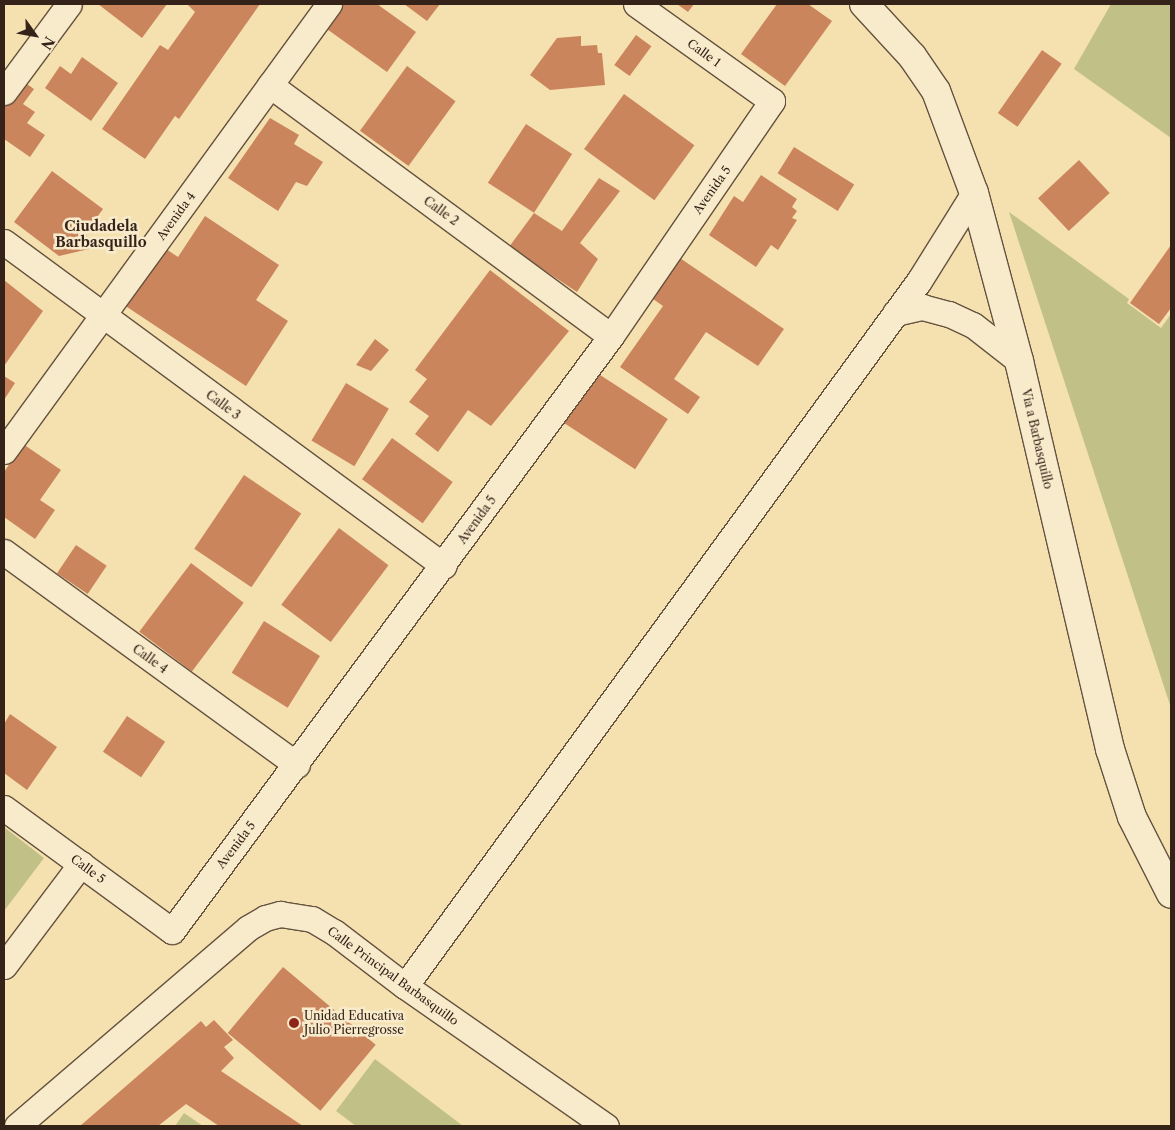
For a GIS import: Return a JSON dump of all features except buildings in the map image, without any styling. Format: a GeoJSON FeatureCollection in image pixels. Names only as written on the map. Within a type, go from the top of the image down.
{"type":"FeatureCollection","features":[{"type":"Feature","properties":{"kind":"main road","name":"Via a Barbasquillo"},"geometry":{"type":"LineString","coordinates":[[864,4],[912,56],[936,91],[974,193],[1019,361],[1110,749],[1132,818],[1171,894]]}},
{"type":"Feature","properties":{"kind":"street"},"geometry":{"type":"LineString","coordinates":[[4,92],[68,4]]}},
{"type":"Feature","properties":{"kind":"street","name":"Avenida 4"},"geometry":{"type":"LineString","coordinates":[[4,451],[328,4]]}},
{"type":"Feature","properties":{"kind":"street","name":"Calle 1"},"geometry":{"type":"LineString","coordinates":[[636,4],[772,101]]}},
{"type":"Feature","properties":{"kind":"street","name":"Calle 2"},"geometry":{"type":"LineString","coordinates":[[270,85],[611,336]]}},
{"type":"Feature","properties":{"kind":"street","name":"Avenida 5"},"geometry":{"type":"LineString","coordinates":[[172,931],[444,566],[611,336],[772,101]]}},
{"type":"Feature","properties":{"kind":"street"},"geometry":{"type":"LineString","coordinates":[[405,986],[895,313],[947,239],[974,193]]}},
{"type":"Feature","properties":{"kind":"street","name":"Calle 3"},"geometry":{"type":"LineString","coordinates":[[4,242],[444,566]]}},
{"type":"Feature","properties":{"kind":"street"},"geometry":{"type":"LineString","coordinates":[[895,313],[922,307],[948,314],[973,325],[1019,361]]}},
{"type":"Feature","properties":{"kind":"street","name":"Calle 4"},"geometry":{"type":"LineString","coordinates":[[4,552],[297,765]]}},
{"type":"Feature","properties":{"kind":"street","name":"Calle 5"},"geometry":{"type":"LineString","coordinates":[[4,808],[172,931]]}},
{"type":"Feature","properties":{"kind":"street"},"geometry":{"type":"LineString","coordinates":[[4,966],[81,864]]}},
{"type":"Feature","properties":{"kind":"street","name":"Calle Principal Barbasquillo"},"geometry":{"type":"LineString","coordinates":[[17,1126],[265,918],[280,914],[312,919],[334,932],[405,986],[606,1126]]}},
{"type":"Feature","properties":{"kind":"green space"},"geometry":{"type":"Polygon","coordinates":[[[1111,4],[1171,4],[1171,138],[1074,69],[1111,4]]]}},
{"type":"Feature","properties":{"kind":"green space"},"geometry":{"type":"Polygon","coordinates":[[[1009,212],[1129,299],[1127,303],[1161,328],[1171,314],[1171,708],[1009,212]]]}},
{"type":"Feature","properties":{"kind":"green space"},"geometry":{"type":"Polygon","coordinates":[[[4,827],[44,858],[4,911],[4,827]]]}},
{"type":"Feature","properties":{"kind":"green space"},"geometry":{"type":"Polygon","coordinates":[[[375,1059],[463,1126],[356,1126],[336,1111],[375,1059]]]}},
{"type":"Feature","properties":{"kind":"green space"},"geometry":{"type":"Polygon","coordinates":[[[184,1113],[203,1126],[175,1126],[184,1113]]]}},
{"type":"Feature","properties":{"kind":"place","name":"Unidad Educativa Julio Pierregrosse"},"geometry":{"type":"Point","coordinates":[294,1023]}},
{"type":"Feature","properties":{"kind":"district","name":"Ciudadela Barbasquillo"},"geometry":{"type":"Point","coordinates":[101,234]}}]}
